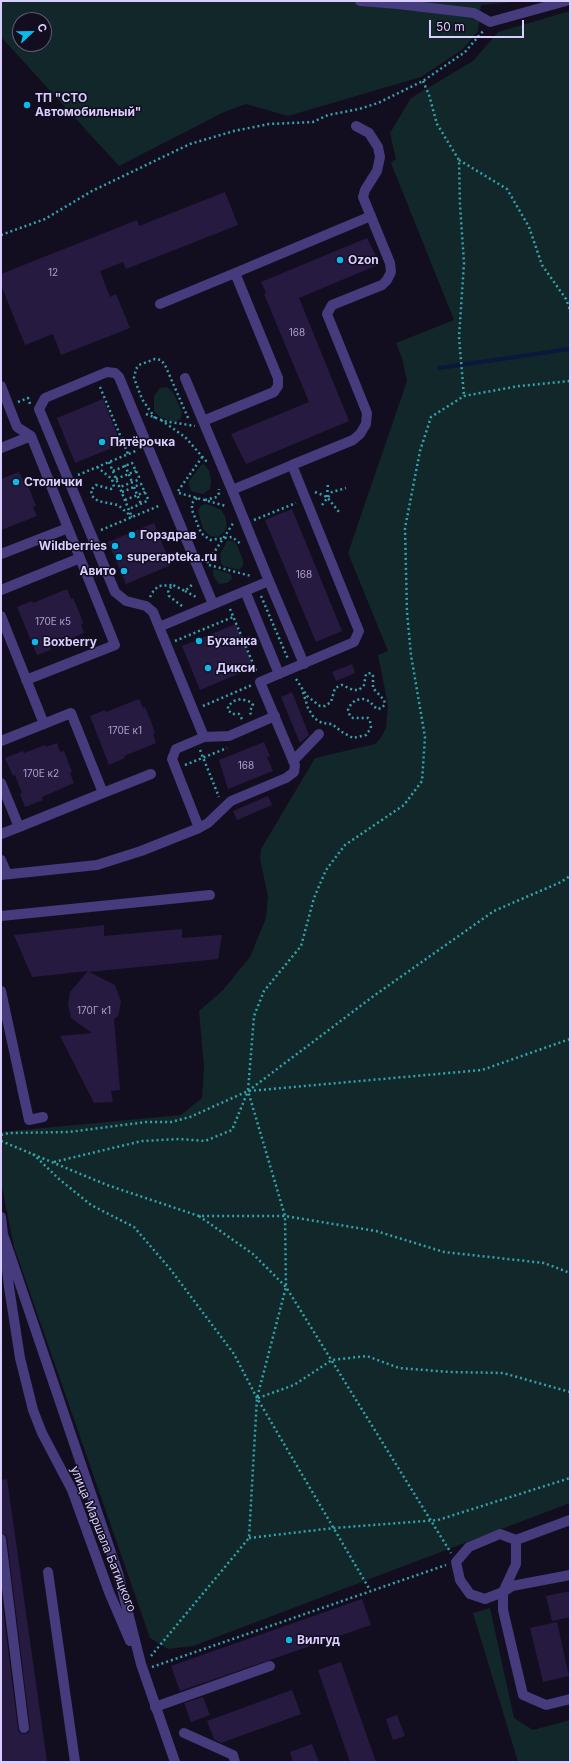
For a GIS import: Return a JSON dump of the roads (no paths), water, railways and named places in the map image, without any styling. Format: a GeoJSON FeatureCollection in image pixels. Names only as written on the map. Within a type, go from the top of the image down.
{"type":"FeatureCollection","features":[{"type":"Feature","properties":{"kind":"street"},"geometry":{"type":"LineString","coordinates":[[360,1],[474,13],[490,22],[566,1]]}},
{"type":"Feature","properties":{"kind":"street"},"geometry":{"type":"LineString","coordinates":[[232,490],[353,440],[360,434],[366,424],[367,413],[327,314],[332,305],[382,285],[390,275],[390,262],[363,197],[365,190],[377,171],[380,157],[375,140],[369,133],[356,126]]}},
{"type":"Feature","properties":{"kind":"street"},"geometry":{"type":"LineString","coordinates":[[160,304],[371,216]]}},
{"type":"Feature","properties":{"kind":"street"},"geometry":{"type":"LineString","coordinates":[[201,425],[274,392],[278,386],[278,378],[235,272]]}},
{"type":"Feature","properties":{"kind":"street"},"geometry":{"type":"LineString","coordinates":[[200,739],[193,710],[152,612],[146,606],[126,601],[115,592],[39,409],[45,398],[107,372],[115,373],[119,377],[213,604]]}},
{"type":"Feature","properties":{"kind":"street"},"geometry":{"type":"LineString","coordinates":[[185,378],[201,425],[212,443],[304,664]]}},
{"type":"Feature","properties":{"kind":"street"},"geometry":{"type":"LineString","coordinates":[[1,386],[17,428],[31,436],[115,645],[26,680]]}},
{"type":"Feature","properties":{"kind":"street"},"geometry":{"type":"LineString","coordinates":[[1,448],[31,436]]}},
{"type":"Feature","properties":{"kind":"street"},"geometry":{"type":"LineString","coordinates":[[1,860],[4,875],[98,865],[141,852],[199,828],[208,823],[223,807],[235,800],[292,775],[295,769],[293,761],[260,682],[354,642],[359,632],[292,465]]}},
{"type":"Feature","properties":{"kind":"street"},"geometry":{"type":"LineString","coordinates":[[1,554],[68,528]]}},
{"type":"Feature","properties":{"kind":"street"},"geometry":{"type":"LineString","coordinates":[[1,590],[80,558]]}},
{"type":"Feature","properties":{"kind":"street"},"geometry":{"type":"LineString","coordinates":[[159,627],[269,581]]}},
{"type":"Feature","properties":{"kind":"street"},"geometry":{"type":"LineString","coordinates":[[244,591],[279,674]]}},
{"type":"Feature","properties":{"kind":"street"},"geometry":{"type":"LineString","coordinates":[[1,616],[44,724]]}},
{"type":"Feature","properties":{"kind":"street"},"geometry":{"type":"LineString","coordinates":[[1,741],[71,713],[103,793]]}},
{"type":"Feature","properties":{"kind":"street"},"geometry":{"type":"LineString","coordinates":[[199,828],[172,759],[176,749],[200,739],[222,737],[275,716]]}},
{"type":"Feature","properties":{"kind":"street"},"geometry":{"type":"LineString","coordinates":[[293,761],[306,743],[319,734]]}},
{"type":"Feature","properties":{"kind":"street"},"geometry":{"type":"LineString","coordinates":[[1,834],[151,774]]}},
{"type":"Feature","properties":{"kind":"street"},"geometry":{"type":"LineString","coordinates":[[1,782],[19,827]]}},
{"type":"Feature","properties":{"kind":"street"},"geometry":{"type":"LineString","coordinates":[[1,916],[210,895]]}},
{"type":"Feature","properties":{"kind":"street"},"geometry":{"type":"LineString","coordinates":[[1,991],[4,1014],[29,1120],[43,1117]]}},
{"type":"Feature","properties":{"kind":"street","name":"улица Маршала Батицкого"},"geometry":{"type":"LineString","coordinates":[[1,1217],[9,1287],[20,1358],[33,1410],[42,1433],[72,1490],[109,1592],[142,1667]]}},
{"type":"Feature","properties":{"kind":"street","name":"улица Маршала Батицкого"},"geometry":{"type":"LineString","coordinates":[[4,1237],[118,1573],[142,1667],[175,1762]]}},
{"type":"Feature","properties":{"kind":"street"},"geometry":{"type":"LineString","coordinates":[[570,1520],[516,1540],[500,1534],[469,1547],[456,1562],[460,1580],[470,1594],[485,1599],[504,1592],[512,1586],[570,1575]]}},
{"type":"Feature","properties":{"kind":"street"},"geometry":{"type":"LineString","coordinates":[[1,1539],[24,1728]]}},
{"type":"Feature","properties":{"kind":"street"},"geometry":{"type":"LineString","coordinates":[[516,1540],[516,1564],[504,1592],[503,1610],[523,1694],[546,1705],[570,1699]]}},
{"type":"Feature","properties":{"kind":"street"},"geometry":{"type":"LineString","coordinates":[[48,1572],[75,1762]]}},
{"type":"Feature","properties":{"kind":"street"},"geometry":{"type":"LineString","coordinates":[[155,1707],[270,1666]]}},
{"type":"Feature","properties":{"kind":"street"},"geometry":{"type":"LineString","coordinates":[[184,1733],[233,1756],[235,1762]]}},
{"type":"Feature","properties":{"kind":"waterway"},"geometry":{"type":"LineString","coordinates":[[439,368],[570,349]]}},
{"type":"Feature","properties":{"kind":"place","name":"ТП \"СТО Автомобильный\""},"geometry":{"type":"Point","coordinates":[27,105]}},
{"type":"Feature","properties":{"kind":"place","name":"Ozon"},"geometry":{"type":"Point","coordinates":[340,260]}},
{"type":"Feature","properties":{"kind":"place","name":"Пятёрочка"},"geometry":{"type":"Point","coordinates":[102,442]}},
{"type":"Feature","properties":{"kind":"place","name":"Столички"},"geometry":{"type":"Point","coordinates":[16,482]}},
{"type":"Feature","properties":{"kind":"place","name":"Горздрав"},"geometry":{"type":"Point","coordinates":[132,535]}},
{"type":"Feature","properties":{"kind":"place","name":"Wildberries"},"geometry":{"type":"Point","coordinates":[115,546]}},
{"type":"Feature","properties":{"kind":"place","name":"superapteka.ru"},"geometry":{"type":"Point","coordinates":[119,557]}},
{"type":"Feature","properties":{"kind":"place","name":"Авито"},"geometry":{"type":"Point","coordinates":[124,571]}},
{"type":"Feature","properties":{"kind":"place","name":"Буханка"},"geometry":{"type":"Point","coordinates":[199,641]}},
{"type":"Feature","properties":{"kind":"place","name":"Boxberry"},"geometry":{"type":"Point","coordinates":[35,642]}},
{"type":"Feature","properties":{"kind":"place","name":"Дикси"},"geometry":{"type":"Point","coordinates":[208,668]}},
{"type":"Feature","properties":{"kind":"place","name":"Вилгуд"},"geometry":{"type":"Point","coordinates":[289,1640]}}]}
